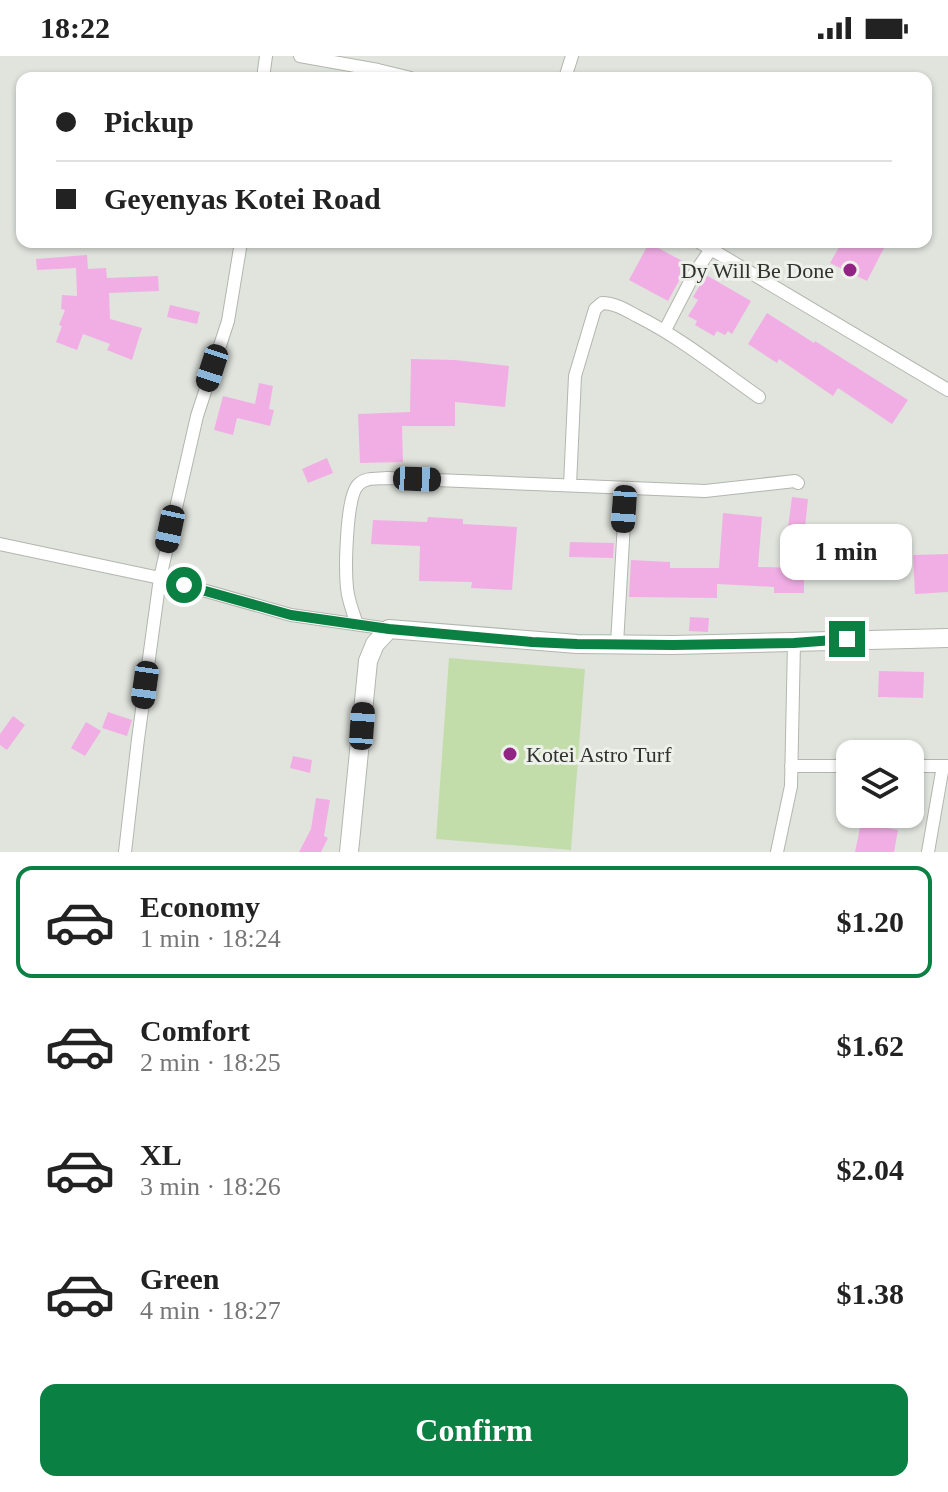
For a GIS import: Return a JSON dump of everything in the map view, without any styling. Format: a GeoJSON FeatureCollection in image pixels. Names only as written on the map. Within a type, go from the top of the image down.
{"type":"FeatureCollection","features":[{"type":"Feature","properties":{"kind":"street"},"geometry":{"type":"LineString","coordinates":[[300,56],[386,72]]}},
{"type":"Feature","properties":{"kind":"street"},"geometry":{"type":"LineString","coordinates":[[378,70],[382,56]]}},
{"type":"Feature","properties":{"kind":"street"},"geometry":{"type":"LineString","coordinates":[[125,852],[160,578],[197,416],[228,321],[240,248]]}},
{"type":"Feature","properties":{"kind":"street"},"geometry":{"type":"LineString","coordinates":[[665,330],[694,274],[711,249],[948,390]]}},
{"type":"Feature","properties":{"kind":"street"},"geometry":{"type":"LineString","coordinates":[[570,485],[575,376],[595,309],[602,303],[610,303],[665,330],[759,397]]}},
{"type":"Feature","properties":{"kind":"street"},"geometry":{"type":"LineString","coordinates":[[357,624],[347,591],[347,545],[351,498],[355,487],[365,479],[705,491],[798,483]]}},
{"type":"Feature","properties":{"kind":"street"},"geometry":{"type":"LineString","coordinates":[[617,644],[626,488]]}},
{"type":"Feature","properties":{"kind":"street"},"geometry":{"type":"LineString","coordinates":[[0,544],[160,578],[291,615],[389,629],[532,642],[617,644],[948,638]]}},
{"type":"Feature","properties":{"kind":"street"},"geometry":{"type":"LineString","coordinates":[[349,852],[368,661],[375,644],[389,629]]}},
{"type":"Feature","properties":{"kind":"street"},"geometry":{"type":"LineString","coordinates":[[777,852],[788,806],[794,643]]}},
{"type":"Feature","properties":{"kind":"street"},"geometry":{"type":"LineString","coordinates":[[791,766],[836,766]]}},
{"type":"Feature","properties":{"kind":"street"},"geometry":{"type":"LineString","coordinates":[[924,766],[945,766],[928,852]]}},
{"type":"Feature","properties":{"kind":"green space","name":"Kotei Astro Turf"},"geometry":{"type":"Polygon","coordinates":[[[449,658],[585,669],[571,850],[436,839],[449,658]]]}},
{"type":"Feature","properties":{"kind":"building"},"geometry":{"type":"Polygon","coordinates":[[[646,248],[658,248],[688,264],[668,301],[629,280],[646,248]]]}},
{"type":"Feature","properties":{"kind":"building"},"geometry":{"type":"Polygon","coordinates":[[[839,248],[884,248],[867,281],[830,263],[839,248]]]}},
{"type":"Feature","properties":{"kind":"building"},"geometry":{"type":"Polygon","coordinates":[[[87,255],[88,269],[106,268],[107,278],[158,276],[159,291],[109,293],[110,319],[142,328],[132,360],[107,350],[110,344],[83,334],[77,350],[56,342],[65,310],[61,309],[62,295],[77,296],[76,268],[37,270],[36,259],[87,255]]]}},
{"type":"Feature","properties":{"kind":"building"},"geometry":{"type":"Polygon","coordinates":[[[706,275],[751,301],[732,334],[717,331],[714,336],[695,325],[697,321],[688,316],[698,300],[693,297],[706,275]]]}},
{"type":"Feature","properties":{"kind":"building"},"geometry":{"type":"Polygon","coordinates":[[[170,305],[200,312],[197,324],[167,317],[170,305]]]}},
{"type":"Feature","properties":{"kind":"building"},"geometry":{"type":"Polygon","coordinates":[[[767,313],[908,400],[892,424],[838,388],[833,396],[779,359],[777,363],[748,344],[767,313]]]}},
{"type":"Feature","properties":{"kind":"building"},"geometry":{"type":"Polygon","coordinates":[[[411,359],[509,366],[505,407],[455,402],[455,426],[402,426],[403,462],[360,463],[358,414],[410,412],[411,359]]]}},
{"type":"Feature","properties":{"kind":"building"},"geometry":{"type":"Polygon","coordinates":[[[259,383],[273,386],[269,409],[274,410],[270,426],[237,418],[233,435],[214,430],[223,396],[255,404],[259,383]]]}},
{"type":"Feature","properties":{"kind":"building"},"geometry":{"type":"Polygon","coordinates":[[[327,458],[333,473],[308,483],[302,469],[327,458]]]}},
{"type":"Feature","properties":{"kind":"building"},"geometry":{"type":"Polygon","coordinates":[[[792,497],[808,499],[804,536],[787,535],[792,497]]]}},
{"type":"Feature","properties":{"kind":"building"},"geometry":{"type":"Polygon","coordinates":[[[723,513],[762,517],[758,567],[804,568],[804,593],[774,593],[774,587],[717,584],[717,598],[629,597],[631,560],[670,562],[670,568],[719,568],[723,513]]]}},
{"type":"Feature","properties":{"kind":"building"},"geometry":{"type":"Polygon","coordinates":[[[428,517],[463,519],[463,524],[517,527],[512,590],[471,588],[472,582],[419,581],[420,546],[371,544],[373,520],[427,522],[428,517]]]}},
{"type":"Feature","properties":{"kind":"building"},"geometry":{"type":"Polygon","coordinates":[[[570,542],[614,543],[613,558],[569,557],[570,542]]]}},
{"type":"Feature","properties":{"kind":"building"},"geometry":{"type":"Polygon","coordinates":[[[948,554],[948,592],[915,594],[913,555],[948,554]]]}},
{"type":"Feature","properties":{"kind":"building"},"geometry":{"type":"Polygon","coordinates":[[[690,617],[709,618],[708,632],[689,631],[690,617]]]}},
{"type":"Feature","properties":{"kind":"building"},"geometry":{"type":"Polygon","coordinates":[[[879,671],[924,672],[923,698],[878,697],[879,671]]]}},
{"type":"Feature","properties":{"kind":"building"},"geometry":{"type":"Polygon","coordinates":[[[108,712],[132,720],[127,736],[102,728],[108,712]]]}},
{"type":"Feature","properties":{"kind":"building"},"geometry":{"type":"Polygon","coordinates":[[[13,716],[25,725],[7,750],[0,745],[0,734],[13,716]]]}},
{"type":"Feature","properties":{"kind":"building"},"geometry":{"type":"Polygon","coordinates":[[[86,722],[101,731],[85,756],[71,748],[86,722]]]}},
{"type":"Feature","properties":{"kind":"building"},"geometry":{"type":"Polygon","coordinates":[[[293,756],[312,760],[310,773],[290,768],[293,756]]]}},
{"type":"Feature","properties":{"kind":"building"},"geometry":{"type":"Polygon","coordinates":[[[316,798],[330,800],[324,836],[328,838],[321,852],[299,852],[311,829],[316,798]]]}},
{"type":"Feature","properties":{"kind":"building"},"geometry":{"type":"Polygon","coordinates":[[[860,828],[898,830],[894,852],[855,852],[860,828]]]}},
{"type":"Feature","properties":{"kind":"place","name":"Dy Will Be Done"},"geometry":{"type":"Point","coordinates":[850,270]}},
{"type":"Feature","properties":{"kind":"place","name":"Kotei Astro Turf"},"geometry":{"type":"Point","coordinates":[510,754]}},
{"type":"Feature","properties":{"kind":"route"},"geometry":{"type":"LineString","coordinates":[[184,585],[291,615],[389,629],[532,642],[673,645],[847,639]]}}]}
